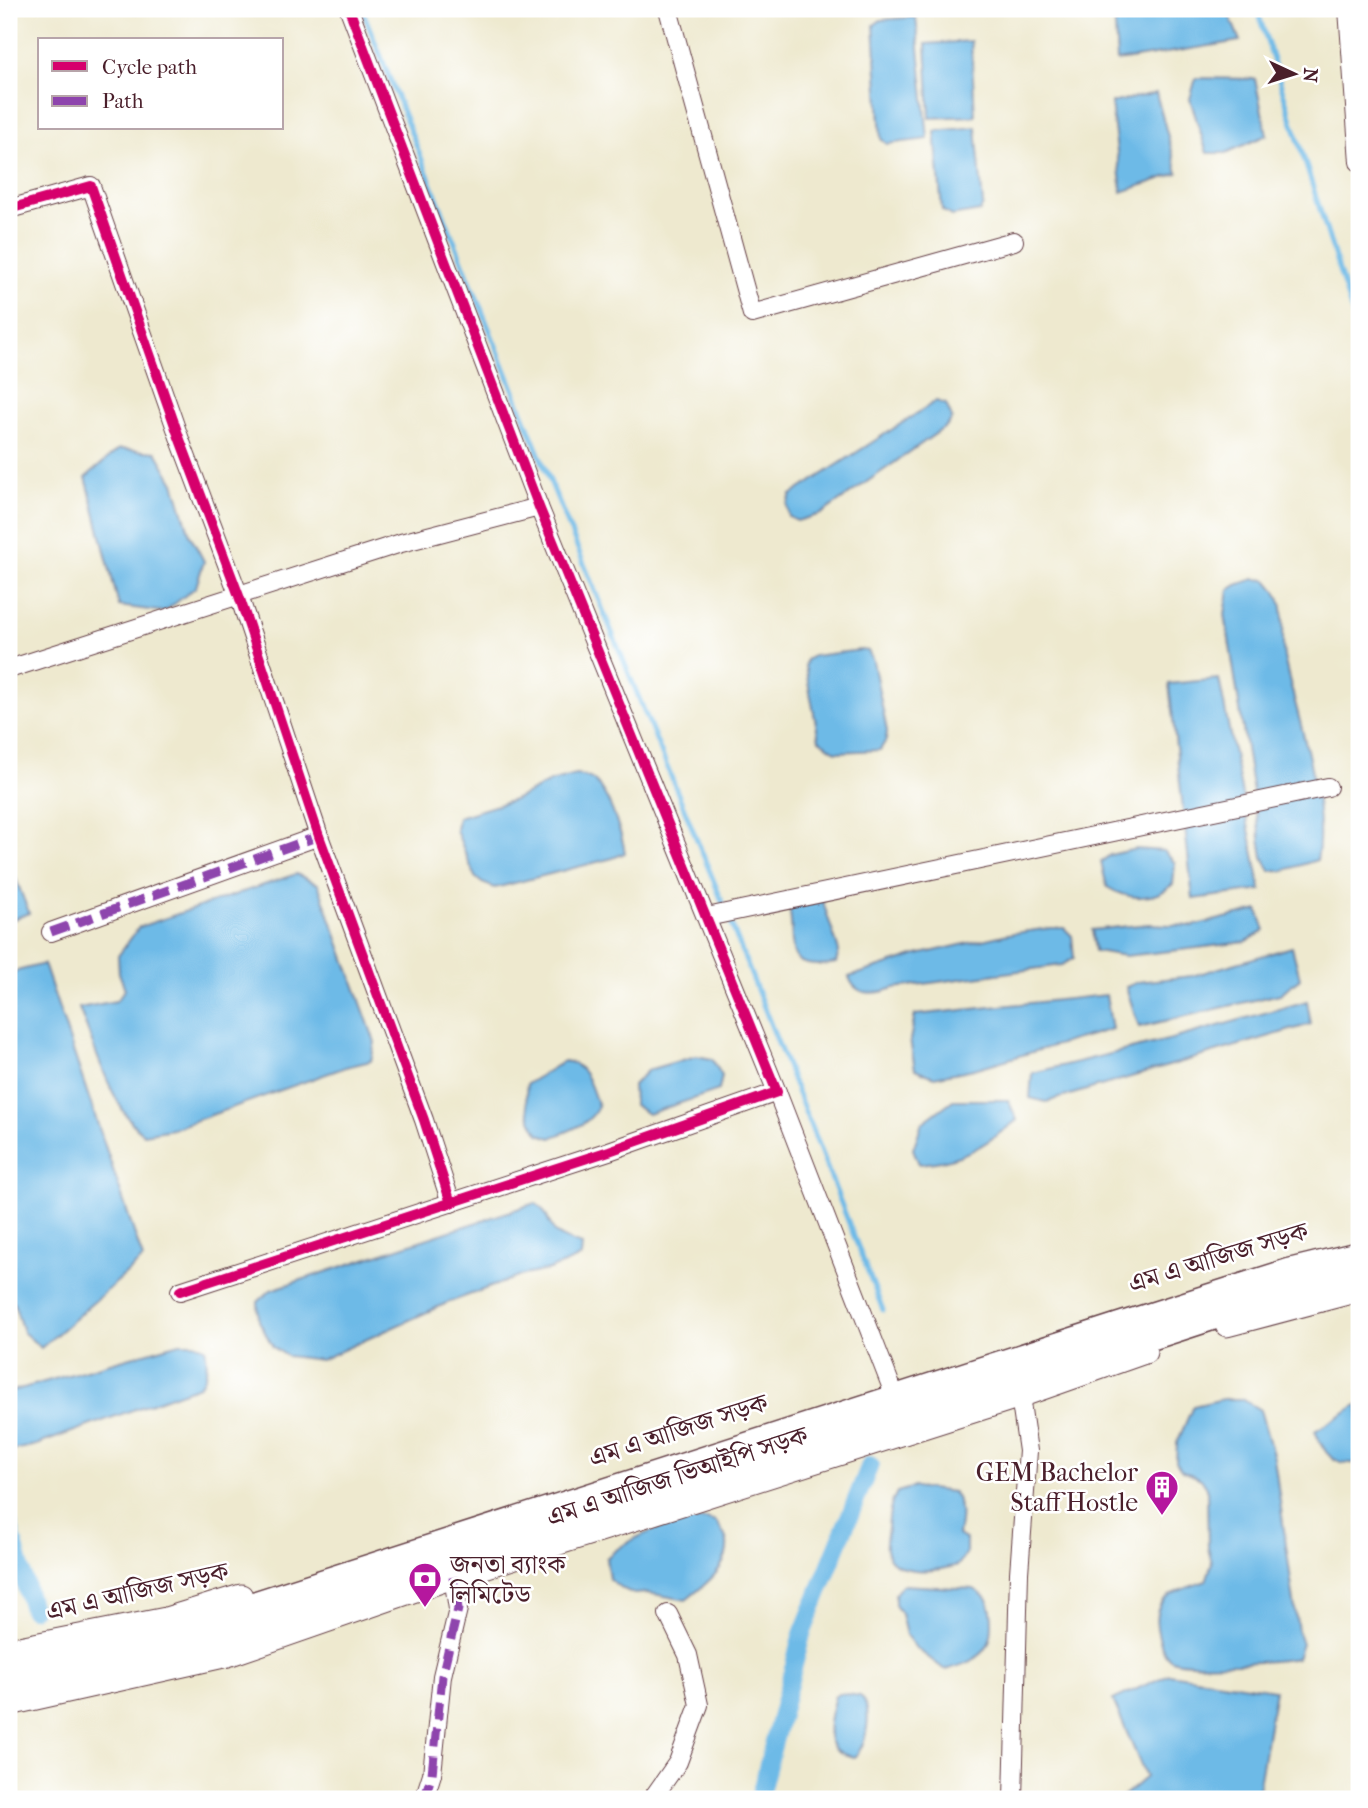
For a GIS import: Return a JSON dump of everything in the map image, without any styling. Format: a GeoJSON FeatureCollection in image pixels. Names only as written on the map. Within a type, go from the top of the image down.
{"type":"FeatureCollection","features":[{"type":"Feature","properties":{"kind":"highway"},"geometry":{"type":"LineString","coordinates":[[9,1668],[167,1633],[1289,1272],[1359,1255]]}},
{"type":"Feature","properties":{"kind":"highway"},"geometry":{"type":"LineString","coordinates":[[9,1689],[173,1652],[434,1570],[1295,1290],[1359,1276]]}},
{"type":"Feature","properties":{"kind":"main road","name":"এম এ আজিজ সড়ক"},"geometry":{"type":"LineString","coordinates":[[9,1650],[166,1619],[893,1391],[1236,1278],[1359,1244]]}},
{"type":"Feature","properties":{"kind":"main road","name":"এম এ আজিজ ভিআইপি সড়ক"},"geometry":{"type":"LineString","coordinates":[[9,1704],[228,1655],[453,1577],[1020,1396],[1249,1318],[1359,1290]]}},
{"type":"Feature","properties":{"kind":"street"},"geometry":{"type":"LineString","coordinates":[[349,9],[539,508],[707,917],[893,1391]]}},
{"type":"Feature","properties":{"kind":"street"},"geometry":{"type":"LineString","coordinates":[[668,9],[752,314],[1014,241]]}},
{"type":"Feature","properties":{"kind":"street"},"geometry":{"type":"LineString","coordinates":[[1348,9],[1359,162]]}},
{"type":"Feature","properties":{"kind":"street"},"geometry":{"type":"LineString","coordinates":[[9,209],[91,186],[179,437],[239,596],[319,836],[424,1120],[451,1203]]}},
{"type":"Feature","properties":{"kind":"street"},"geometry":{"type":"LineString","coordinates":[[9,669],[401,543],[539,508]]}},
{"type":"Feature","properties":{"kind":"street"},"geometry":{"type":"LineString","coordinates":[[707,917],[1328,787]]}},
{"type":"Feature","properties":{"kind":"street"},"geometry":{"type":"LineString","coordinates":[[51,932],[319,836]]}},
{"type":"Feature","properties":{"kind":"street"},"geometry":{"type":"LineString","coordinates":[[180,1291],[610,1152],[777,1092]]}},
{"type":"Feature","properties":{"kind":"street"},"geometry":{"type":"LineString","coordinates":[[1013,1799],[1019,1573],[1028,1451],[1020,1396]]}},
{"type":"Feature","properties":{"kind":"street"},"geometry":{"type":"LineString","coordinates":[[424,1799],[432,1774],[442,1676],[458,1609],[453,1577]]}},
{"type":"Feature","properties":{"kind":"street"},"geometry":{"type":"LineString","coordinates":[[652,1799],[678,1762],[699,1705],[688,1655],[668,1614]]}},
{"type":"Feature","properties":{"kind":"water"},"geometry":{"type":"Polygon","coordinates":[[[1114,9],[1227,9],[1240,41],[1117,61],[1114,9]]]}},
{"type":"Feature","properties":{"kind":"water"},"geometry":{"type":"Polygon","coordinates":[[[916,17],[928,139],[887,144],[881,139],[874,25],[881,20],[916,17]]]}},
{"type":"Feature","properties":{"kind":"water"},"geometry":{"type":"Polygon","coordinates":[[[971,41],[975,116],[930,118],[926,44],[971,41]]]}},
{"type":"Feature","properties":{"kind":"water"},"geometry":{"type":"Polygon","coordinates":[[[1196,78],[1255,79],[1267,135],[1226,153],[1207,153],[1190,99],[1196,78]]]}},
{"type":"Feature","properties":{"kind":"water"},"geometry":{"type":"Polygon","coordinates":[[[1156,93],[1178,173],[1122,192],[1111,103],[1156,93]]]}},
{"type":"Feature","properties":{"kind":"water"},"geometry":{"type":"Polygon","coordinates":[[[976,127],[983,205],[980,211],[951,216],[942,210],[935,131],[976,127]]]}},
{"type":"Feature","properties":{"kind":"water"},"geometry":{"type":"Polygon","coordinates":[[[936,401],[946,404],[952,418],[948,425],[821,514],[797,521],[789,517],[787,505],[791,495],[936,401]]]}},
{"type":"Feature","properties":{"kind":"water"},"geometry":{"type":"Polygon","coordinates":[[[119,449],[156,452],[174,483],[190,535],[204,561],[196,587],[164,612],[119,606],[86,477],[119,449]]]}},
{"type":"Feature","properties":{"kind":"water"},"geometry":{"type":"Polygon","coordinates":[[[1254,579],[1267,580],[1281,603],[1284,657],[1309,758],[1318,812],[1317,860],[1282,871],[1270,871],[1263,857],[1225,614],[1229,590],[1254,579]]]}},
{"type":"Feature","properties":{"kind":"water"},"geometry":{"type":"Polygon","coordinates":[[[868,651],[873,661],[887,731],[886,740],[880,750],[837,752],[819,740],[806,660],[813,656],[868,651]]]}},
{"type":"Feature","properties":{"kind":"water"},"geometry":{"type":"Polygon","coordinates":[[[1219,679],[1261,890],[1193,899],[1169,684],[1219,679]]]}},
{"type":"Feature","properties":{"kind":"water"},"geometry":{"type":"Polygon","coordinates":[[[576,775],[591,779],[604,793],[618,824],[625,853],[495,888],[475,877],[456,830],[458,817],[514,800],[550,782],[576,775]]]}},
{"type":"Feature","properties":{"kind":"water"},"geometry":{"type":"Polygon","coordinates":[[[1136,849],[1164,851],[1175,863],[1173,884],[1158,894],[1141,897],[1124,895],[1107,887],[1101,862],[1110,855],[1136,849]]]}},
{"type":"Feature","properties":{"kind":"water"},"geometry":{"type":"Polygon","coordinates":[[[9,861],[29,913],[9,921],[9,861]]]}},
{"type":"Feature","properties":{"kind":"water"},"geometry":{"type":"Polygon","coordinates":[[[296,874],[318,884],[375,1042],[371,1061],[346,1067],[172,1129],[144,1134],[123,1111],[114,1094],[79,1008],[116,1001],[125,989],[119,973],[118,956],[139,927],[296,874]]]}},
{"type":"Feature","properties":{"kind":"water"},"geometry":{"type":"Polygon","coordinates":[[[822,899],[839,951],[836,963],[805,964],[794,953],[789,907],[822,899]]]}},
{"type":"Feature","properties":{"kind":"water"},"geometry":{"type":"Polygon","coordinates":[[[1258,910],[1265,931],[1245,942],[1125,956],[1095,951],[1092,930],[1149,924],[1192,926],[1258,910]]]}},
{"type":"Feature","properties":{"kind":"water"},"geometry":{"type":"Polygon","coordinates":[[[1064,928],[1072,936],[1074,958],[1062,965],[894,988],[875,993],[857,988],[849,977],[917,955],[1008,934],[1064,928]]]}},
{"type":"Feature","properties":{"kind":"water"},"geometry":{"type":"Polygon","coordinates":[[[1292,947],[1300,978],[1280,994],[1139,1027],[1126,987],[1138,982],[1192,976],[1292,947]]]}},
{"type":"Feature","properties":{"kind":"water"},"geometry":{"type":"Polygon","coordinates":[[[44,964],[143,1259],[41,1348],[23,1332],[9,1287],[9,973],[44,964]]]}},
{"type":"Feature","properties":{"kind":"water"},"geometry":{"type":"Polygon","coordinates":[[[1106,995],[1112,1029],[974,1069],[934,1077],[915,1069],[910,1040],[915,1015],[1106,995]]]}},
{"type":"Feature","properties":{"kind":"water"},"geometry":{"type":"Polygon","coordinates":[[[1307,1001],[1311,1024],[1046,1102],[1030,1098],[1032,1073],[1172,1039],[1307,1001]]]}},
{"type":"Feature","properties":{"kind":"water"},"geometry":{"type":"Polygon","coordinates":[[[696,1056],[712,1059],[722,1076],[719,1090],[648,1114],[634,1105],[633,1085],[648,1070],[696,1056]]]}},
{"type":"Feature","properties":{"kind":"water"},"geometry":{"type":"Polygon","coordinates":[[[564,1061],[578,1066],[583,1072],[598,1106],[595,1113],[584,1123],[551,1138],[539,1134],[532,1122],[527,1104],[527,1084],[564,1061]]]}},
{"type":"Feature","properties":{"kind":"water"},"geometry":{"type":"Polygon","coordinates":[[[953,1100],[1008,1100],[1017,1120],[972,1151],[948,1160],[919,1164],[913,1149],[922,1123],[953,1100]]]}},
{"type":"Feature","properties":{"kind":"water"},"geometry":{"type":"Polygon","coordinates":[[[535,1203],[558,1234],[582,1245],[581,1257],[447,1303],[321,1360],[287,1356],[273,1347],[259,1321],[258,1302],[271,1290],[535,1203]]]}},
{"type":"Feature","properties":{"kind":"water"},"geometry":{"type":"Polygon","coordinates":[[[180,1343],[194,1343],[205,1347],[206,1368],[199,1386],[36,1445],[9,1451],[9,1392],[180,1343]]]}},
{"type":"Feature","properties":{"kind":"water"},"geometry":{"type":"Polygon","coordinates":[[[1223,1399],[1242,1399],[1260,1410],[1274,1458],[1302,1644],[1297,1658],[1233,1663],[1181,1662],[1167,1656],[1160,1640],[1156,1623],[1161,1604],[1175,1593],[1206,1581],[1212,1563],[1208,1548],[1207,1488],[1201,1479],[1181,1470],[1176,1462],[1177,1443],[1193,1406],[1223,1399]]]}},
{"type":"Feature","properties":{"kind":"water"},"geometry":{"type":"Polygon","coordinates":[[[1359,1404],[1359,1463],[1336,1460],[1326,1452],[1315,1431],[1359,1404]]]}},
{"type":"Feature","properties":{"kind":"water"},"geometry":{"type":"Polygon","coordinates":[[[914,1487],[953,1492],[956,1497],[960,1512],[958,1535],[966,1539],[966,1554],[958,1565],[917,1570],[897,1565],[890,1559],[886,1545],[893,1501],[897,1492],[914,1487]]]}},
{"type":"Feature","properties":{"kind":"water"},"geometry":{"type":"Polygon","coordinates":[[[706,1519],[716,1522],[723,1532],[727,1551],[720,1568],[686,1600],[648,1593],[634,1594],[609,1579],[606,1558],[628,1542],[666,1526],[706,1519]]]}},
{"type":"Feature","properties":{"kind":"water"},"geometry":{"type":"Polygon","coordinates":[[[902,1585],[974,1589],[981,1594],[986,1598],[992,1618],[990,1639],[985,1650],[972,1660],[945,1670],[916,1648],[906,1635],[901,1614],[895,1605],[895,1594],[902,1585]]]}},
{"type":"Feature","properties":{"kind":"water"},"geometry":{"type":"Polygon","coordinates":[[[1169,1674],[1275,1690],[1258,1791],[1264,1799],[1120,1799],[1146,1777],[1113,1700],[1169,1674]]]}},
{"type":"Feature","properties":{"kind":"water"},"geometry":{"type":"Polygon","coordinates":[[[840,1693],[860,1696],[867,1709],[865,1736],[859,1752],[854,1757],[835,1749],[829,1734],[835,1696],[840,1693]]]}},
{"type":"Feature","properties":{"kind":"waterway"},"geometry":{"type":"LineString","coordinates":[[362,9],[537,449],[726,911],[883,1310]]}},
{"type":"Feature","properties":{"kind":"waterway"},"geometry":{"type":"LineString","coordinates":[[1257,9],[1359,334]]}},
{"type":"Feature","properties":{"kind":"waterway"},"geometry":{"type":"LineString","coordinates":[[759,1799],[802,1634],[870,1465]]}},
{"type":"Feature","properties":{"kind":"waterway"},"geometry":{"type":"LineString","coordinates":[[9,1525],[32,1609]]}},
{"type":"Feature","properties":{"kind":"marked path"},"geometry":{"type":"LineString","coordinates":[[51,932],[319,836]]}},
{"type":"Feature","properties":{"kind":"marked path"},"geometry":{"type":"LineString","coordinates":[[424,1799],[432,1774],[442,1676],[458,1609],[453,1577]]}},
{"type":"Feature","properties":{"kind":"cycle path"},"geometry":{"type":"LineString","coordinates":[[180,1291],[609,1151],[777,1092],[539,507],[349,9]]}},
{"type":"Feature","properties":{"kind":"cycle path"},"geometry":{"type":"LineString","coordinates":[[9,209],[91,186],[179,437],[239,596],[319,836],[424,1120],[451,1203]]}},
{"type":"Feature","properties":{"kind":"place","name":"GEM Bachelor Staff Hostle"},"geometry":{"type":"Point","coordinates":[1162,1517]}},
{"type":"Feature","properties":{"kind":"place","name":"জনতা ব্যাংক লিমিটেড"},"geometry":{"type":"Point","coordinates":[425,1609]}}]}
